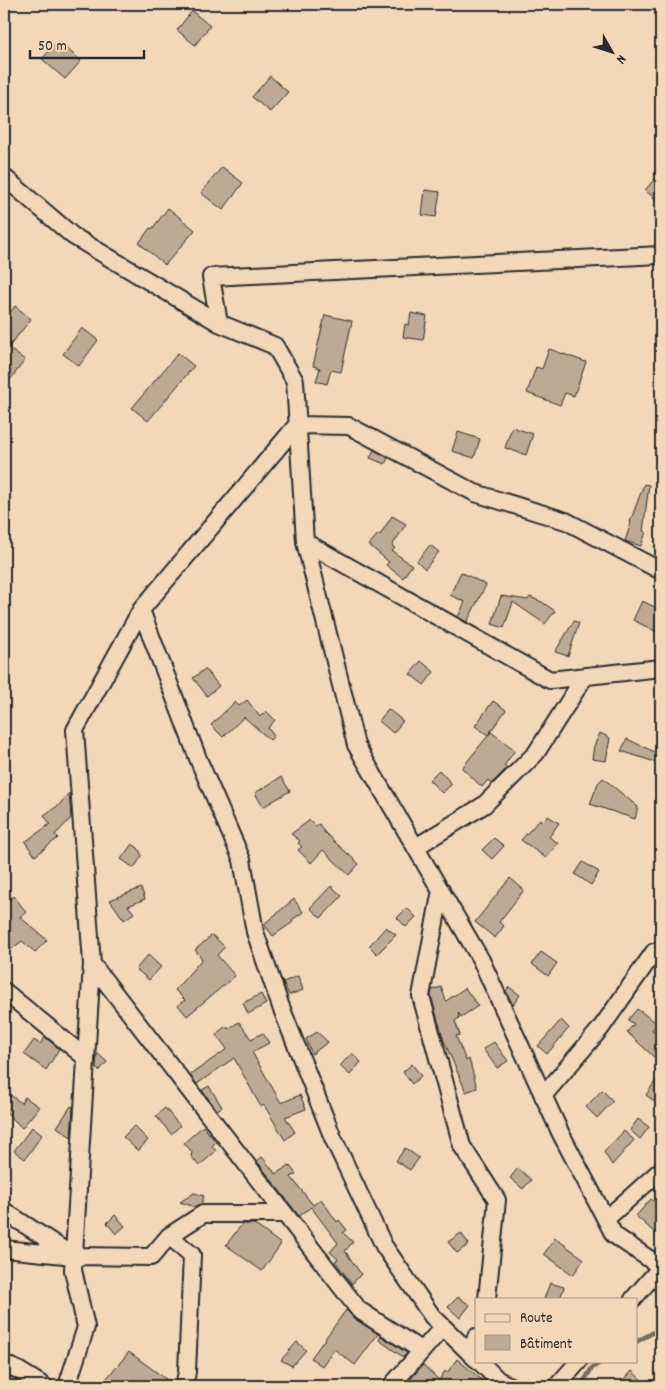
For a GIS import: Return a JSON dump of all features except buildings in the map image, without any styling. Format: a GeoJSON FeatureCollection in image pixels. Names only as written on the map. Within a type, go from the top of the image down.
{"type":"FeatureCollection","features":[{"type":"Feature","properties":{"kind":"street"},"geometry":{"type":"LineString","coordinates":[[4,177],[73,236],[219,323],[276,346],[294,381],[305,542],[356,744],[481,960],[560,1132],[614,1235],[661,1267],[634,1298]]}},
{"type":"Feature","properties":{"kind":"street"},"geometry":{"type":"LineString","coordinates":[[219,323],[211,277],[661,255]]}},
{"type":"Feature","properties":{"kind":"street"},"geometry":{"type":"LineString","coordinates":[[297,425],[349,426],[475,493],[566,521],[661,570]]}},
{"type":"Feature","properties":{"kind":"street"},"geometry":{"type":"LineString","coordinates":[[67,1386],[86,1327],[73,1270],[92,964],[75,730],[141,610],[297,425]]}},
{"type":"Feature","properties":{"kind":"street"},"geometry":{"type":"LineString","coordinates":[[305,542],[550,680],[661,668]]}},
{"type":"Feature","properties":{"kind":"street"},"geometry":{"type":"LineString","coordinates":[[141,610],[199,762],[242,860],[255,932],[281,1007],[333,1138],[384,1246],[432,1316],[475,1358]]}},
{"type":"Feature","properties":{"kind":"street"},"geometry":{"type":"LineString","coordinates":[[416,847],[484,805],[536,753],[585,676]]}},
{"type":"Feature","properties":{"kind":"street"},"geometry":{"type":"LineString","coordinates":[[441,890],[421,996],[462,1146],[497,1200],[487,1298]]}},
{"type":"Feature","properties":{"kind":"street"},"geometry":{"type":"LineString","coordinates":[[543,1096],[601,1028],[654,952]]}},
{"type":"Feature","properties":{"kind":"street"},"geometry":{"type":"LineString","coordinates":[[92,964],[359,1310],[422,1351]]}},
{"type":"Feature","properties":{"kind":"street"},"geometry":{"type":"LineString","coordinates":[[4,991],[86,1058]]}},
{"type":"Feature","properties":{"kind":"street"},"geometry":{"type":"LineString","coordinates":[[606,1219],[661,1170]]}},
{"type":"Feature","properties":{"kind":"street"},"geometry":{"type":"LineString","coordinates":[[4,1212],[74,1256]]}},
{"type":"Feature","properties":{"kind":"street"},"geometry":{"type":"LineString","coordinates":[[4,1249],[74,1256],[151,1257],[168,1236],[203,1214],[284,1214]]}},
{"type":"Feature","properties":{"kind":"street"},"geometry":{"type":"LineString","coordinates":[[168,1236],[192,1255],[187,1372],[184,1386]]}},
{"type":"Feature","properties":{"kind":"street"},"geometry":{"type":"LineString","coordinates":[[395,1385],[443,1327]]}},
{"type":"Feature","properties":{"kind":"street"},"geometry":{"type":"LineString","coordinates":[[479,1362],[498,1380],[510,1386]]}},
{"type":"Feature","properties":{"kind":"street"},"geometry":{"type":"LineString","coordinates":[[557,1386],[578,1362]]}},
{"type":"Feature","properties":{"kind":"street"},"geometry":{"type":"LineString","coordinates":[[4,1364],[44,1386]]}},
{"type":"Feature","properties":{"kind":"waterway"},"geometry":{"type":"LineString","coordinates":[[638,1341],[661,1328]]}},
{"type":"Feature","properties":{"kind":"waterway"},"geometry":{"type":"LineString","coordinates":[[581,1386],[592,1368],[601,1362]]}}]}
